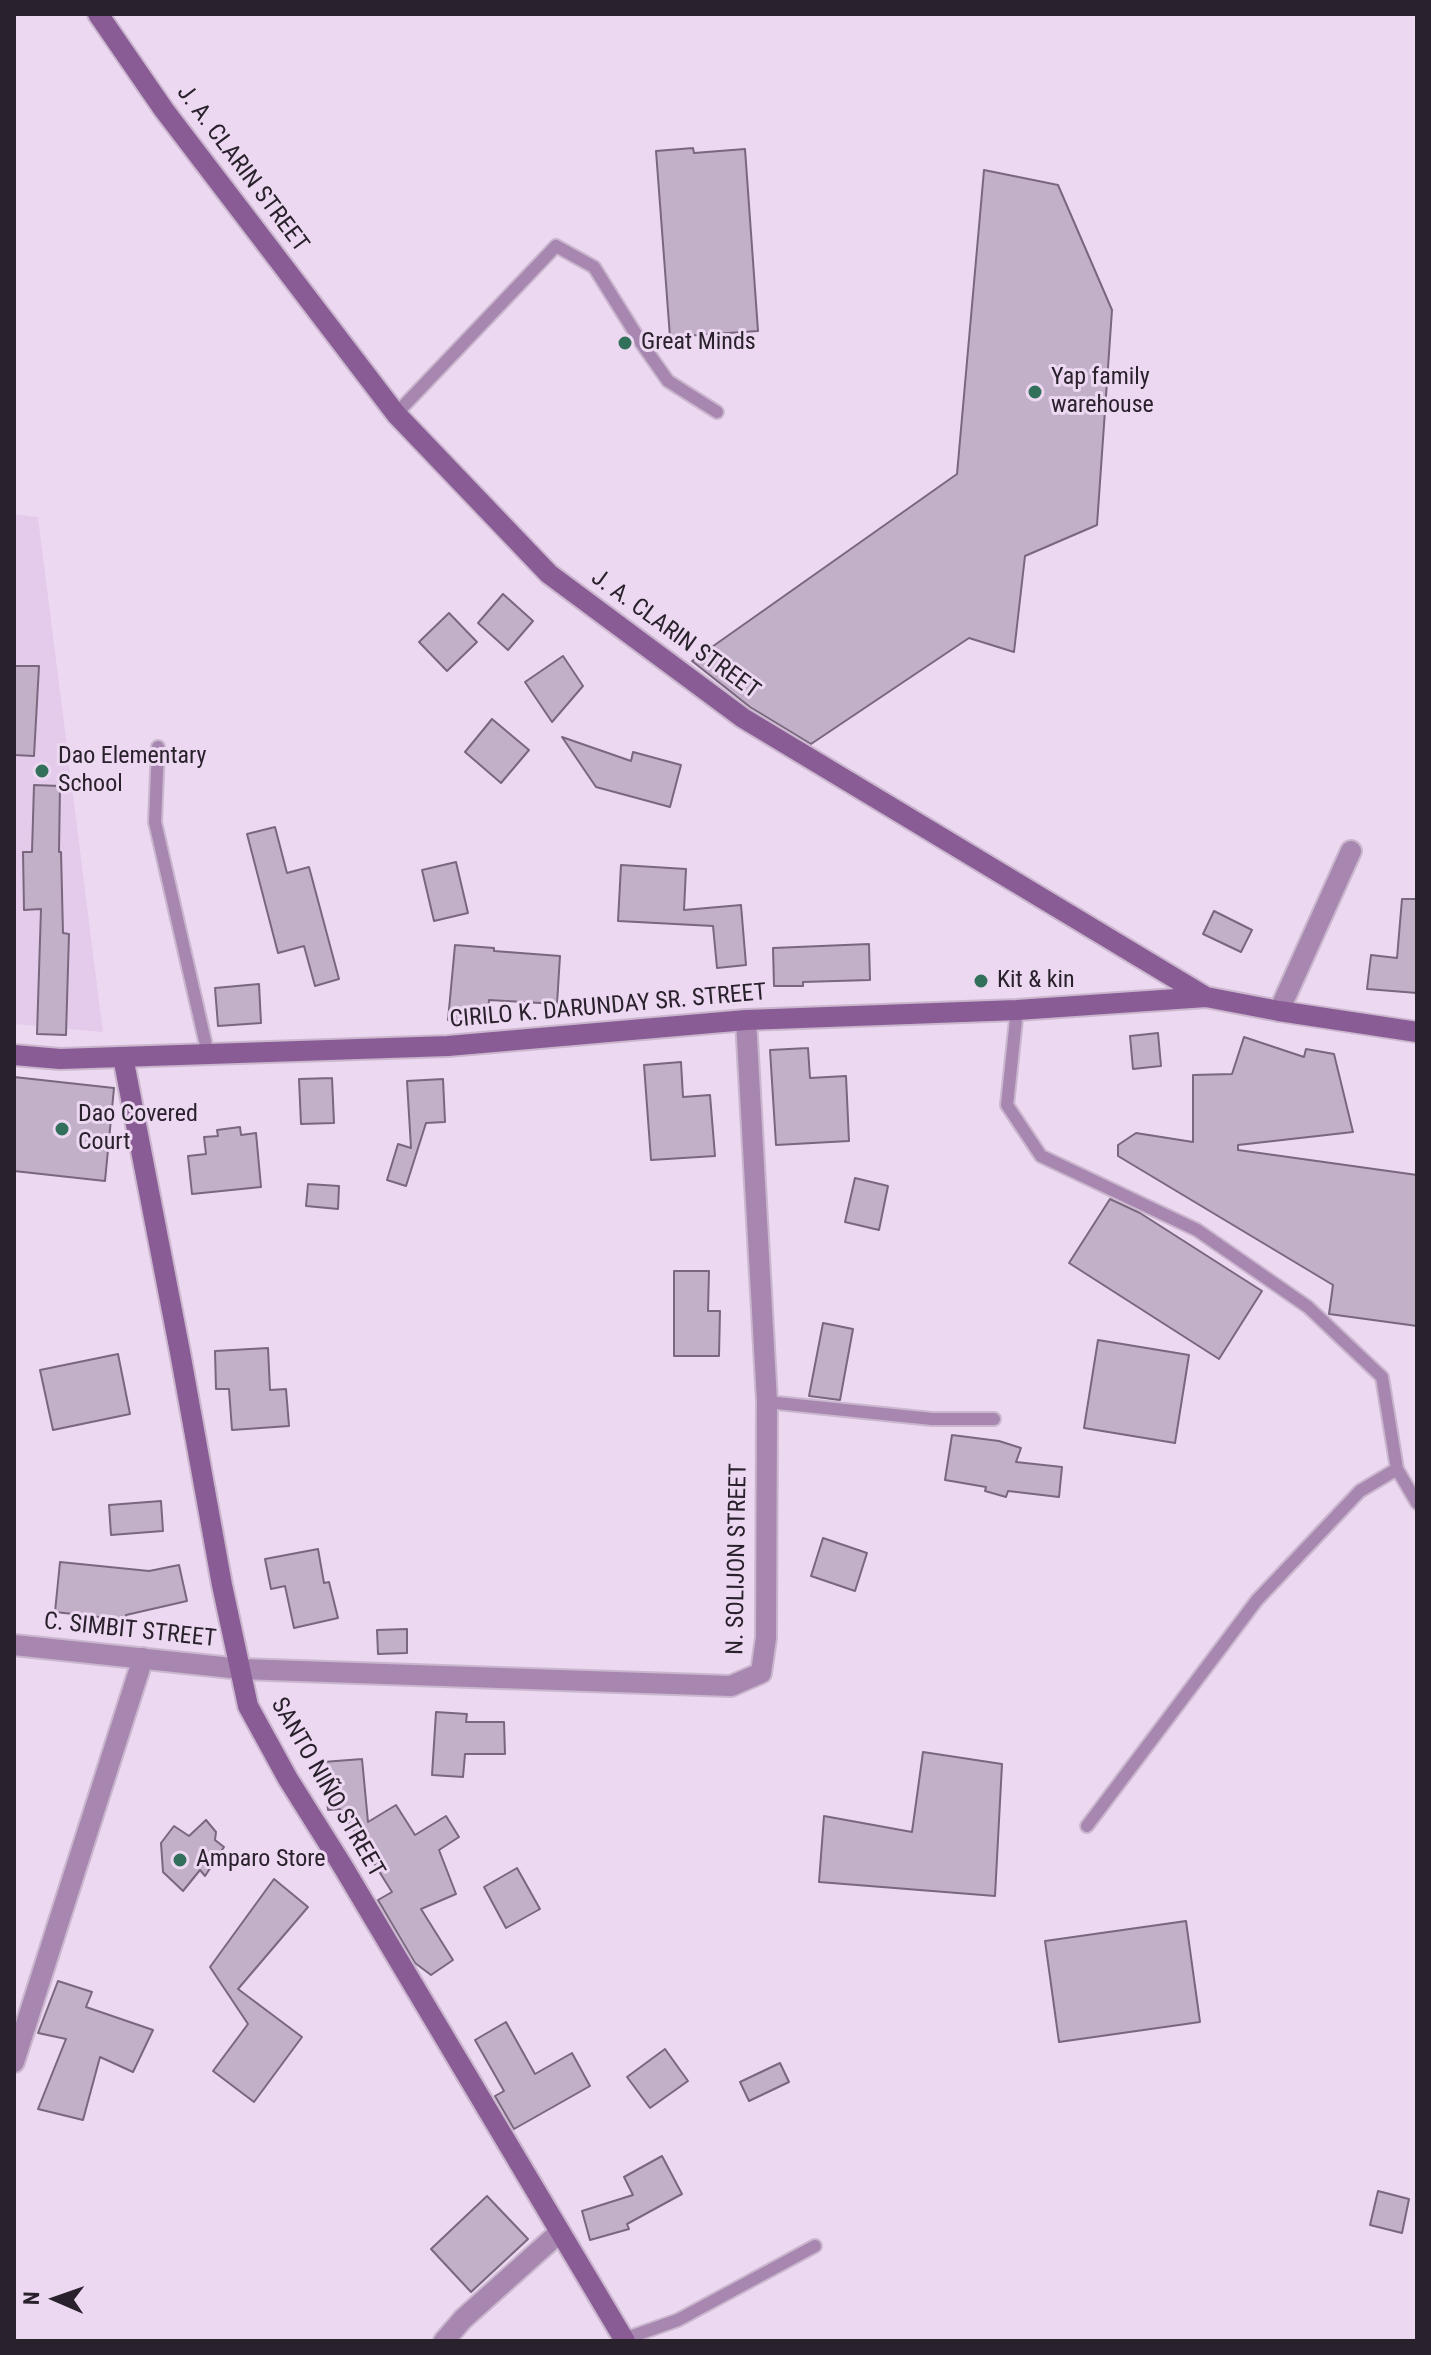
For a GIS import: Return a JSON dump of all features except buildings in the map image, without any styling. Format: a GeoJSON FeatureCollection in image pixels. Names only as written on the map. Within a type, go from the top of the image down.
{"type":"FeatureCollection","features":[{"type":"Feature","properties":{"kind":"main road","name":"J. A. CLARIN STREET"},"geometry":{"type":"LineString","coordinates":[[98,14],[164,110],[396,414],[549,574],[743,718],[1206,997],[1417,1032]]}},
{"type":"Feature","properties":{"kind":"main road","name":"CIRILO K. DARUNDAY SR. STREET"},"geometry":{"type":"LineString","coordinates":[[14,1055],[60,1059],[448,1046],[746,1020],[1017,1010],[1206,997]]}},
{"type":"Feature","properties":{"kind":"main road","name":"SANTO NIÑO STREET"},"geometry":{"type":"LineString","coordinates":[[123,1057],[222,1585],[248,1706],[288,1779],[624,2340]]}},
{"type":"Feature","properties":{"kind":"street"},"geometry":{"type":"LineString","coordinates":[[1279,1011],[1351,851]]}},
{"type":"Feature","properties":{"kind":"street","name":"N. SOLIJON STREET"},"geometry":{"type":"LineString","coordinates":[[241,1669],[731,1686],[761,1673],[766,1638],[767,1402],[746,1020]]}},
{"type":"Feature","properties":{"kind":"street","name":"C. SIMBIT STREET"},"geometry":{"type":"LineString","coordinates":[[14,1645],[241,1669]]}},
{"type":"Feature","properties":{"kind":"street"},"geometry":{"type":"LineString","coordinates":[[14,2062],[143,1658]]}},
{"type":"Feature","properties":{"kind":"street"},"geometry":{"type":"LineString","coordinates":[[444,2341],[463,2319],[560,2232]]}},
{"type":"Feature","properties":{"kind":"lane"},"geometry":{"type":"LineString","coordinates":[[396,414],[556,246],[594,267],[668,381],[717,412]]}},
{"type":"Feature","properties":{"kind":"lane"},"geometry":{"type":"LineString","coordinates":[[158,747],[155,822],[208,1054]]}},
{"type":"Feature","properties":{"kind":"lane"},"geometry":{"type":"LineString","coordinates":[[1017,1010],[1007,1105],[1041,1156],[1197,1230],[1308,1307],[1382,1377],[1397,1469],[1417,1503]]}},
{"type":"Feature","properties":{"kind":"lane"},"geometry":{"type":"LineString","coordinates":[[767,1402],[932,1419],[994,1419]]}},
{"type":"Feature","properties":{"kind":"lane"},"geometry":{"type":"LineString","coordinates":[[1087,1826],[1257,1600],[1360,1491],[1397,1469]]}},
{"type":"Feature","properties":{"kind":"lane"},"geometry":{"type":"LineString","coordinates":[[624,2340],[678,2320],[815,2246]]}},
{"type":"Feature","properties":{"kind":"shaded area","name":"Dao Elementary School"},"geometry":{"type":"Polygon","coordinates":[[[14,514],[38,517],[103,1032],[14,1024],[14,514]]]}},
{"type":"Feature","properties":{"kind":"place","name":"Great Minds"},"geometry":{"type":"Point","coordinates":[625,343]}},
{"type":"Feature","properties":{"kind":"place","name":"Yap family warehouse"},"geometry":{"type":"Point","coordinates":[1035,392]}},
{"type":"Feature","properties":{"kind":"place","name":"Dao Elementary School"},"geometry":{"type":"Point","coordinates":[42,771]}},
{"type":"Feature","properties":{"kind":"place","name":"Kit & kin"},"geometry":{"type":"Point","coordinates":[981,981]}},
{"type":"Feature","properties":{"kind":"place","name":"Dao Covered Court"},"geometry":{"type":"Point","coordinates":[62,1129]}},
{"type":"Feature","properties":{"kind":"place","name":"Amparo Store"},"geometry":{"type":"Point","coordinates":[180,1860]}}]}
